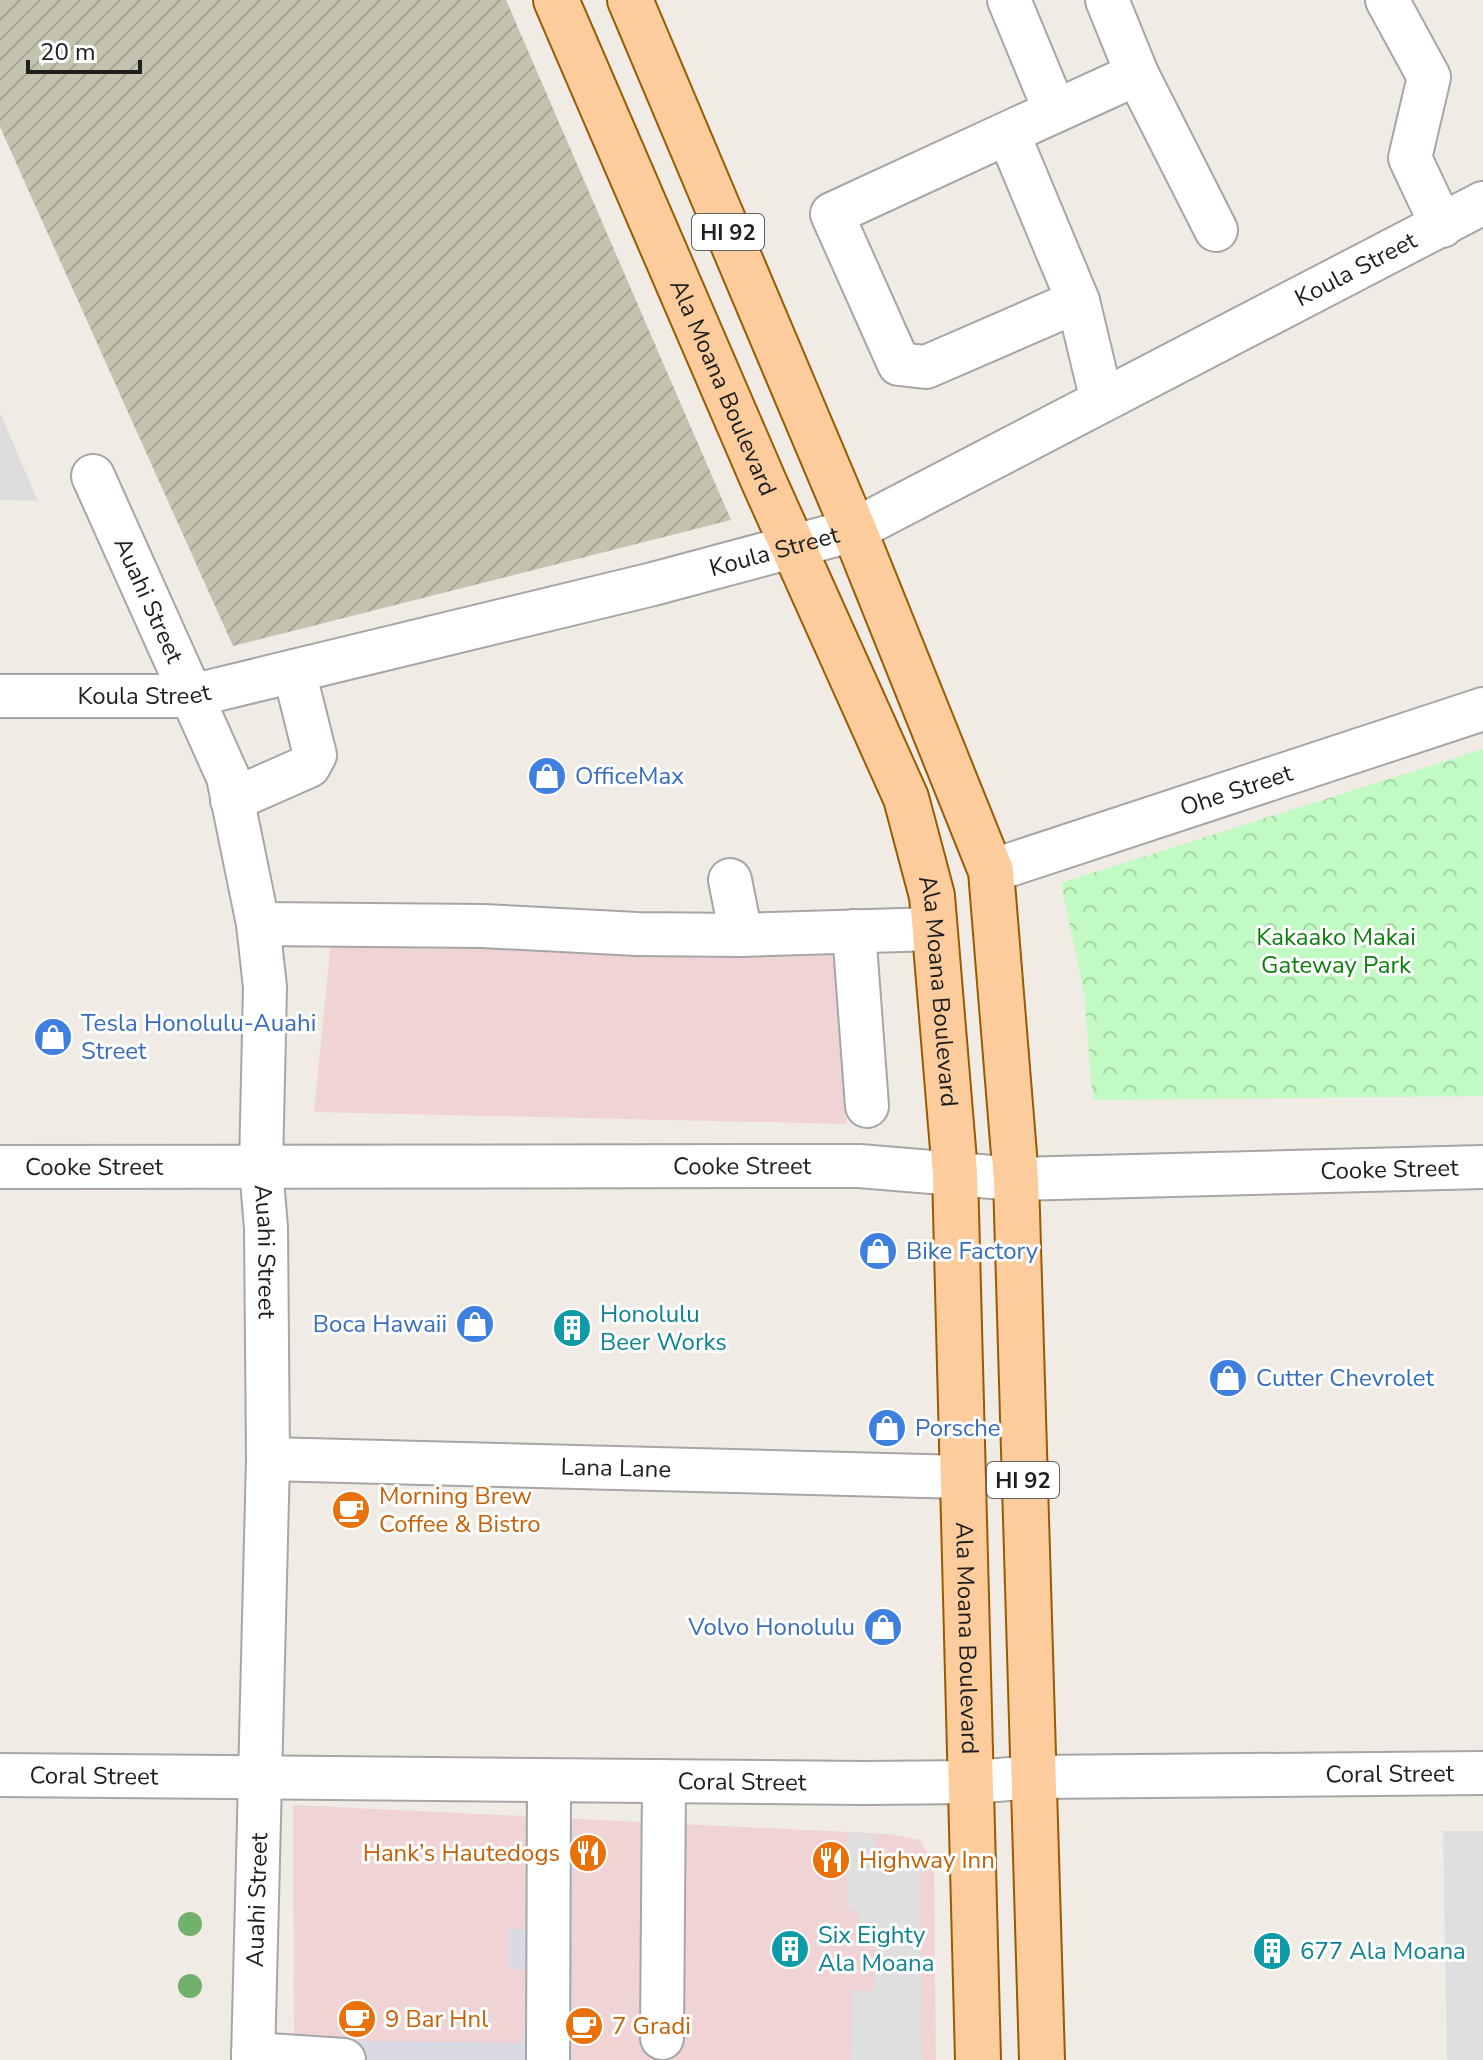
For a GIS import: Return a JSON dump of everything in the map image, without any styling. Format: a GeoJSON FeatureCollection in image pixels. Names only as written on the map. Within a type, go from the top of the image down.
{"type":"FeatureCollection","features":[{"type":"Feature","properties":{"kind":"main road","name":"Ala Moana Boulevard"},"geometry":{"type":"LineString","coordinates":[[556,0],[792,546],[906,798],[932,896],[955,1173],[974,1782],[978,2060]]}},
{"type":"Feature","properties":{"kind":"main road","name":"HI 92"},"geometry":{"type":"LineString","coordinates":[[630,0],[854,530],[991,871],[1016,1179],[1042,2060]]}},
{"type":"Feature","properties":{"kind":"street"},"geometry":{"type":"LineString","coordinates":[[1009,0],[1055,111]]}},
{"type":"Feature","properties":{"kind":"street"},"geometry":{"type":"LineString","coordinates":[[1107,0],[1137,74],[1216,230]]}},
{"type":"Feature","properties":{"kind":"street"},"geometry":{"type":"LineString","coordinates":[[1387,0],[1429,77],[1410,158],[1442,226]]}},
{"type":"Feature","properties":{"kind":"street"},"geometry":{"type":"LineString","coordinates":[[1078,301],[926,367],[899,364],[832,214],[1137,74]]}},
{"type":"Feature","properties":{"kind":"street"},"geometry":{"type":"LineString","coordinates":[[1008,133],[1078,301],[1102,401]]}},
{"type":"Feature","properties":{"kind":"street","name":"Koula Street"},"geometry":{"type":"LineString","coordinates":[[0,696],[191,696],[854,530],[1483,203]]}},
{"type":"Feature","properties":{"kind":"street","name":"Auahi Street"},"geometry":{"type":"LineString","coordinates":[[93,476],[228,777],[258,924],[265,987],[261,1168],[266,1228],[268,1459],[253,2057]]}},
{"type":"Feature","properties":{"kind":"street"},"geometry":{"type":"LineString","coordinates":[[232,800],[309,766],[315,755],[294,671]]}},
{"type":"Feature","properties":{"kind":"street","name":"Ohe Street"},"geometry":{"type":"LineString","coordinates":[[991,871],[1483,709]]}},
{"type":"Feature","properties":{"kind":"street"},"geometry":{"type":"LineString","coordinates":[[730,880],[741,935]]}},
{"type":"Feature","properties":{"kind":"street"},"geometry":{"type":"LineString","coordinates":[[258,924],[483,926],[637,934],[741,935],[935,929]]}},
{"type":"Feature","properties":{"kind":"street"},"geometry":{"type":"LineString","coordinates":[[854,931],[867,1106]]}},
{"type":"Feature","properties":{"kind":"street","name":"Cooke Street"},"geometry":{"type":"LineString","coordinates":[[0,1167],[859,1166],[1016,1179],[1483,1167]]}},
{"type":"Feature","properties":{"kind":"street","name":"Lana Lane"},"geometry":{"type":"LineString","coordinates":[[268,1459],[963,1477]]}},
{"type":"Feature","properties":{"kind":"street","name":"Coral Street"},"geometry":{"type":"LineString","coordinates":[[0,1775],[261,1775],[549,1782],[974,1782],[1033,1777],[1483,1773]]}},
{"type":"Feature","properties":{"kind":"street"},"geometry":{"type":"LineString","coordinates":[[662,2038],[664,1781]]}},
{"type":"Feature","properties":{"kind":"street"},"geometry":{"type":"LineString","coordinates":[[548,2060],[549,1782]]}},
{"type":"Feature","properties":{"kind":"street"},"geometry":{"type":"LineString","coordinates":[[253,2057],[344,2060]]}},
{"type":"Feature","properties":{"kind":"shaded area"},"geometry":{"type":"Polygon","coordinates":[[[0,0],[506,0],[731,520],[233,646],[0,127],[0,0]]]}},
{"type":"Feature","properties":{"kind":"shaded area"},"geometry":{"type":"Polygon","coordinates":[[[0,413],[38,501],[0,500],[0,413]]]}},
{"type":"Feature","properties":{"kind":"shaded area"},"geometry":{"type":"Polygon","coordinates":[[[331,941],[846,955],[847,1124],[314,1112],[331,941]]]}},
{"type":"Feature","properties":{"kind":"shaded area"},"geometry":{"type":"Polygon","coordinates":[[[293,1805],[888,1834],[920,1840],[934,1866],[936,2060],[294,2060],[293,1805]]]}},
{"type":"Feature","properties":{"kind":"shaded area"},"geometry":{"type":"Polygon","coordinates":[[[533,1821],[574,1821],[572,2060],[313,2060],[313,2041],[524,2043],[525,1970],[509,1969],[509,1929],[532,1930],[533,1821]]]}},
{"type":"Feature","properties":{"kind":"shaded area"},"geometry":{"type":"Polygon","coordinates":[[[1443,1831],[1483,1831],[1483,2060],[1447,2060],[1443,1831]]]}},
{"type":"Feature","properties":{"kind":"shaded area"},"geometry":{"type":"Polygon","coordinates":[[[848,1832],[874,1834],[877,1864],[919,1861],[922,2060],[851,2060],[853,1990],[874,1991],[877,1942],[859,1942],[859,1912],[847,1910],[848,1832]]]}},
{"type":"Feature","properties":{"kind":"green space","name":"Kakaako Makai Gateway Park"},"geometry":{"type":"Polygon","coordinates":[[[1483,749],[1483,1096],[1093,1100],[1084,993],[1061,883],[1483,749]]]}},
{"type":"Feature","properties":{"kind":"place","name":"OfficeMax"},"geometry":{"type":"Point","coordinates":[547,776]}},
{"type":"Feature","properties":{"kind":"place","name":"Tesla Honolulu-Auahi Street"},"geometry":{"type":"Point","coordinates":[53,1037]}},
{"type":"Feature","properties":{"kind":"place","name":"Bike Factory"},"geometry":{"type":"Point","coordinates":[878,1251]}},
{"type":"Feature","properties":{"kind":"place","name":"Boca Hawaii"},"geometry":{"type":"Point","coordinates":[475,1324]}},
{"type":"Feature","properties":{"kind":"place","name":"Honolulu Beer Works"},"geometry":{"type":"Point","coordinates":[572,1328]}},
{"type":"Feature","properties":{"kind":"place","name":"Cutter Chevrolet"},"geometry":{"type":"Point","coordinates":[1228,1378]}},
{"type":"Feature","properties":{"kind":"place","name":"Porsche"},"geometry":{"type":"Point","coordinates":[887,1428]}},
{"type":"Feature","properties":{"kind":"place","name":"Morning Brew Coffee & Bistro"},"geometry":{"type":"Point","coordinates":[351,1510]}},
{"type":"Feature","properties":{"kind":"place","name":"Volvo Honolulu"},"geometry":{"type":"Point","coordinates":[883,1627]}},
{"type":"Feature","properties":{"kind":"place","name":"Hank’s Hautedogs"},"geometry":{"type":"Point","coordinates":[588,1853]}},
{"type":"Feature","properties":{"kind":"place","name":"Highway Inn"},"geometry":{"type":"Point","coordinates":[831,1860]}},
{"type":"Feature","properties":{"kind":"place","name":"Six Eighty Ala Moana"},"geometry":{"type":"Point","coordinates":[790,1949]}},
{"type":"Feature","properties":{"kind":"place","name":"677 Ala Moana"},"geometry":{"type":"Point","coordinates":[1272,1951]}},
{"type":"Feature","properties":{"kind":"place","name":"9 Bar Hnl"},"geometry":{"type":"Point","coordinates":[357,2019]}},
{"type":"Feature","properties":{"kind":"place","name":"7 Gradi"},"geometry":{"type":"Point","coordinates":[584,2026]}}]}
